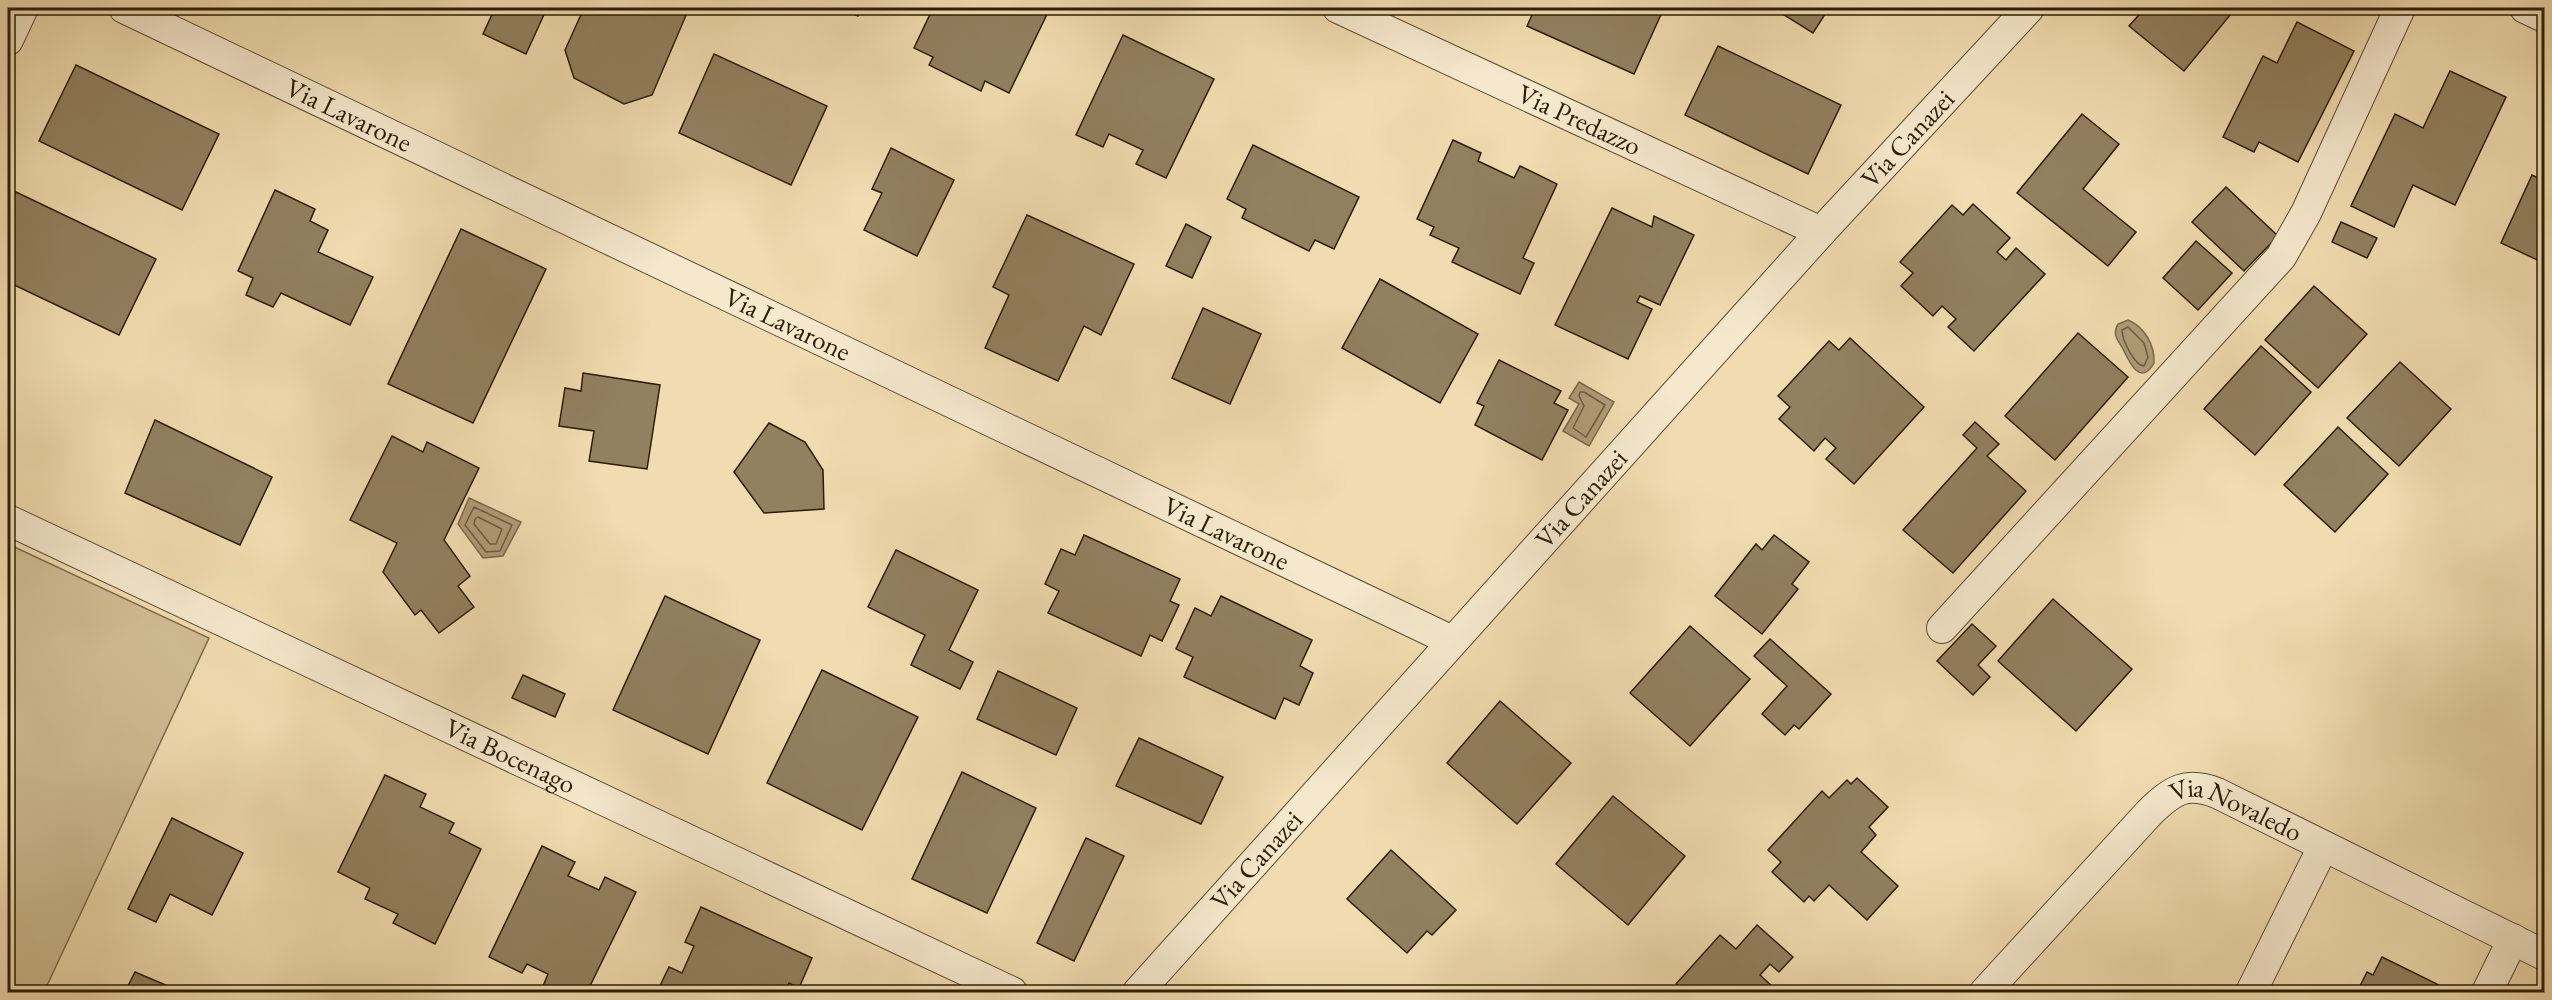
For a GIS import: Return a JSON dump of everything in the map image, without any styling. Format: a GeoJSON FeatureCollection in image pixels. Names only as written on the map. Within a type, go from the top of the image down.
{"type":"FeatureCollection","features":[{"type":"Feature","properties":{"kind":"street"},"geometry":{"type":"LineString","coordinates":[[8,40],[23,8]]}},
{"type":"Feature","properties":{"kind":"street","name":"Via Lavarone"},"geometry":{"type":"LineString","coordinates":[[124,8],[1452,641]]}},
{"type":"Feature","properties":{"kind":"street","name":"Via Predazzo"},"geometry":{"type":"LineString","coordinates":[[1338,8],[1821,232]]}},
{"type":"Feature","properties":{"kind":"street","name":"Via Canazei"},"geometry":{"type":"LineString","coordinates":[[1138,993],[1821,232],[2029,8]]}},
{"type":"Feature","properties":{"kind":"street"},"geometry":{"type":"LineString","coordinates":[[1942,628],[2280,257],[2306,213],[2400,8]]}},
{"type":"Feature","properties":{"kind":"street"},"geometry":{"type":"LineString","coordinates":[[2525,8],[2544,17]]}},
{"type":"Feature","properties":{"kind":"street","name":"Via Bocenago"},"geometry":{"type":"LineString","coordinates":[[8,520],[1012,993]]}},
{"type":"Feature","properties":{"kind":"street","name":"Via Novaledo"},"geometry":{"type":"LineString","coordinates":[[1985,993],[2150,812],[2184,787],[2194,786],[2217,793],[2544,955]]}},
{"type":"Feature","properties":{"kind":"street"},"geometry":{"type":"LineString","coordinates":[[2251,993],[2323,847]]}},
{"type":"Feature","properties":{"kind":"street"},"geometry":{"type":"LineString","coordinates":[[2487,993],[2513,939]]}},
{"type":"Feature","properties":{"kind":"shaded area"},"geometry":{"type":"Polygon","coordinates":[[[8,544],[209,638],[44,992],[8,992],[8,544]]]}},
{"type":"Feature","properties":{"kind":"water"},"geometry":{"type":"Polygon","coordinates":[[[2128,320],[2144,332],[2153,350],[2154,363],[2145,373],[2140,373],[2133,367],[2118,342],[2116,328],[2118,324],[2128,320]]]}},
{"type":"Feature","properties":{"kind":"water"},"geometry":{"type":"Polygon","coordinates":[[[1579,382],[1614,402],[1589,446],[1563,431],[1579,404],[1569,398],[1579,382]]]}},
{"type":"Feature","properties":{"kind":"water"},"geometry":{"type":"Polygon","coordinates":[[[469,498],[521,522],[503,556],[483,558],[458,524],[469,498]]]}},
{"type":"Feature","properties":{"kind":"building"},"geometry":{"type":"Polygon","coordinates":[[[495,8],[547,8],[526,54],[483,34],[495,8]]]}},
{"type":"Feature","properties":{"kind":"building"},"geometry":{"type":"Polygon","coordinates":[[[584,8],[674,8],[687,13],[652,95],[624,104],[574,78],[565,50],[584,8]]]}},
{"type":"Feature","properties":{"kind":"building"},"geometry":{"type":"Polygon","coordinates":[[[840,8],[862,8],[858,16],[840,8]]]}},
{"type":"Feature","properties":{"kind":"building"},"geometry":{"type":"Polygon","coordinates":[[[933,8],[1050,8],[1009,93],[985,81],[981,91],[929,65],[933,57],[914,48],[933,8]]]}},
{"type":"Feature","properties":{"kind":"building"},"geometry":{"type":"Polygon","coordinates":[[[1515,8],[1664,8],[1634,74],[1527,26],[1532,15],[1515,8]]]}},
{"type":"Feature","properties":{"kind":"building"},"geometry":{"type":"Polygon","coordinates":[[[1773,8],[1829,8],[1813,33],[1773,8]]]}},
{"type":"Feature","properties":{"kind":"building"},"geometry":{"type":"Polygon","coordinates":[[[2145,8],[2221,8],[2230,15],[2184,71],[2129,26],[2145,8]]]}},
{"type":"Feature","properties":{"kind":"building"},"geometry":{"type":"Polygon","coordinates":[[[2297,22],[2354,51],[2298,162],[2259,142],[2254,152],[2223,137],[2263,56],[2277,63],[2297,22]]]}},
{"type":"Feature","properties":{"kind":"building"},"geometry":{"type":"Polygon","coordinates":[[[1123,35],[1214,79],[1166,178],[1136,164],[1143,150],[1109,134],[1103,147],[1076,135],[1123,35]]]}},
{"type":"Feature","properties":{"kind":"building"},"geometry":{"type":"Polygon","coordinates":[[[1718,46],[1841,105],[1808,174],[1685,115],[1718,46]]]}},
{"type":"Feature","properties":{"kind":"building"},"geometry":{"type":"Polygon","coordinates":[[[714,54],[827,106],[791,185],[679,133],[714,54]]]}},
{"type":"Feature","properties":{"kind":"building"},"geometry":{"type":"Polygon","coordinates":[[[76,65],[219,134],[182,210],[39,141],[76,65]]]}},
{"type":"Feature","properties":{"kind":"building"},"geometry":{"type":"Polygon","coordinates":[[[2450,71],[2506,97],[2455,205],[2413,185],[2394,227],[2351,206],[2395,114],[2423,128],[2450,71]]]}},
{"type":"Feature","properties":{"kind":"building"},"geometry":{"type":"Polygon","coordinates":[[[2082,114],[2119,144],[2083,189],[2136,232],[2108,266],[2017,193],[2082,114]]]}},
{"type":"Feature","properties":{"kind":"building"},"geometry":{"type":"Polygon","coordinates":[[[1453,140],[1481,153],[1478,161],[1514,178],[1520,166],[1557,184],[1523,258],[1534,263],[1520,294],[1452,262],[1459,248],[1430,235],[1434,227],[1417,219],[1453,140]]]}},
{"type":"Feature","properties":{"kind":"building"},"geometry":{"type":"Polygon","coordinates":[[[1253,145],[1359,197],[1334,249],[1315,240],[1309,251],[1242,218],[1246,209],[1227,199],[1253,145]]]}},
{"type":"Feature","properties":{"kind":"building"},"geometry":{"type":"Polygon","coordinates":[[[891,148],[954,180],[917,256],[864,230],[882,193],[872,189],[891,148]]]}},
{"type":"Feature","properties":{"kind":"building"},"geometry":{"type":"Polygon","coordinates":[[[2532,175],[2544,181],[2544,263],[2501,243],[2532,175]]]}},
{"type":"Feature","properties":{"kind":"building"},"geometry":{"type":"Polygon","coordinates":[[[2226,187],[2278,236],[2244,271],[2192,222],[2226,187]]]}},
{"type":"Feature","properties":{"kind":"building"},"geometry":{"type":"Polygon","coordinates":[[[275,190],[315,209],[310,221],[328,230],[318,252],[373,277],[350,325],[281,293],[273,307],[246,295],[253,278],[238,271],[275,190]]]}},
{"type":"Feature","properties":{"kind":"building"},"geometry":{"type":"Polygon","coordinates":[[[16,192],[156,259],[119,335],[8,282],[8,211],[16,192]]]}},
{"type":"Feature","properties":{"kind":"building"},"geometry":{"type":"Polygon","coordinates":[[[1973,204],[2010,238],[1997,252],[2006,260],[2016,248],[2045,274],[1974,351],[1948,327],[1956,319],[1942,306],[1933,316],[1901,286],[1913,273],[1900,262],[1952,205],[1963,215],[1973,204]]]}},
{"type":"Feature","properties":{"kind":"building"},"geometry":{"type":"Polygon","coordinates":[[[1612,208],[1652,227],[1654,216],[1694,235],[1660,305],[1640,296],[1637,302],[1652,309],[1628,359],[1555,325],[1612,208]]]}},
{"type":"Feature","properties":{"kind":"building"},"geometry":{"type":"Polygon","coordinates":[[[1027,215],[1134,264],[1101,335],[1084,326],[1058,381],[985,348],[1009,295],[993,287],[1027,215]]]}},
{"type":"Feature","properties":{"kind":"building"},"geometry":{"type":"Polygon","coordinates":[[[2341,222],[2377,238],[2367,258],[2332,242],[2341,222]]]}},
{"type":"Feature","properties":{"kind":"building"},"geometry":{"type":"Polygon","coordinates":[[[1186,224],[1211,237],[1192,278],[1166,266],[1186,224]]]}},
{"type":"Feature","properties":{"kind":"building"},"geometry":{"type":"Polygon","coordinates":[[[461,229],[546,269],[473,423],[388,384],[461,229]]]}},
{"type":"Feature","properties":{"kind":"building"},"geometry":{"type":"Polygon","coordinates":[[[2196,241],[2232,273],[2198,310],[2163,278],[2196,241]]]}},
{"type":"Feature","properties":{"kind":"building"},"geometry":{"type":"Polygon","coordinates":[[[1380,279],[1478,334],[1440,403],[1342,348],[1380,279]]]}},
{"type":"Feature","properties":{"kind":"building"},"geometry":{"type":"Polygon","coordinates":[[[2314,286],[2367,334],[2318,388],[2265,340],[2314,286]]]}},
{"type":"Feature","properties":{"kind":"building"},"geometry":{"type":"Polygon","coordinates":[[[1203,308],[1261,334],[1230,404],[1172,378],[1203,308]]]}},
{"type":"Feature","properties":{"kind":"building"},"geometry":{"type":"Polygon","coordinates":[[[2078,333],[2128,377],[2055,460],[2005,416],[2078,333]]]}},
{"type":"Feature","properties":{"kind":"building"},"geometry":{"type":"Polygon","coordinates":[[[1850,338],[1924,407],[1854,484],[1826,459],[1836,448],[1825,438],[1814,451],[1779,419],[1790,407],[1778,396],[1829,341],[1839,350],[1850,338]]]}},
{"type":"Feature","properties":{"kind":"building"},"geometry":{"type":"Polygon","coordinates":[[[2261,346],[2311,392],[2255,455],[2204,409],[2261,346]]]}},
{"type":"Feature","properties":{"kind":"building"},"geometry":{"type":"Polygon","coordinates":[[[1499,360],[1561,391],[1554,403],[1568,410],[1542,460],[1475,425],[1484,406],[1477,403],[1499,360]]]}},
{"type":"Feature","properties":{"kind":"building"},"geometry":{"type":"Polygon","coordinates":[[[2400,362],[2451,409],[2399,466],[2347,418],[2400,362]]]}},
{"type":"Feature","properties":{"kind":"building"},"geometry":{"type":"Polygon","coordinates":[[[583,373],[660,385],[647,469],[589,461],[594,431],[559,426],[565,388],[581,391],[583,373]]]}},
{"type":"Feature","properties":{"kind":"building"},"geometry":{"type":"Polygon","coordinates":[[[155,420],[272,477],[240,545],[125,493],[155,420]]]}},
{"type":"Feature","properties":{"kind":"building"},"geometry":{"type":"Polygon","coordinates":[[[1975,422],[1999,444],[1987,456],[2026,491],[1953,573],[1903,530],[1977,448],[1963,435],[1975,422]]]}},
{"type":"Feature","properties":{"kind":"building"},"geometry":{"type":"Polygon","coordinates":[[[769,423],[805,442],[823,470],[824,509],[764,513],[734,472],[769,423]]]}},
{"type":"Feature","properties":{"kind":"building"},"geometry":{"type":"Polygon","coordinates":[[[2338,427],[2388,474],[2335,532],[2284,485],[2338,427]]]}},
{"type":"Feature","properties":{"kind":"building"},"geometry":{"type":"Polygon","coordinates":[[[392,436],[423,452],[427,442],[479,468],[444,540],[470,576],[458,586],[474,607],[439,633],[421,610],[415,615],[383,572],[397,543],[350,520],[392,436]]]}},
{"type":"Feature","properties":{"kind":"building"},"geometry":{"type":"Polygon","coordinates":[[[1084,535],[1180,579],[1170,601],[1179,605],[1162,641],[1150,635],[1141,656],[1048,613],[1059,591],[1045,584],[1061,549],[1075,555],[1084,535]]]}},
{"type":"Feature","properties":{"kind":"building"},"geometry":{"type":"Polygon","coordinates":[[[1774,535],[1809,562],[1792,584],[1798,589],[1762,634],[1715,596],[1756,544],[1762,550],[1774,535]]]}},
{"type":"Feature","properties":{"kind":"building"},"geometry":{"type":"Polygon","coordinates":[[[896,550],[978,590],[949,650],[973,662],[960,689],[911,665],[925,635],[868,607],[896,550]]]}},
{"type":"Feature","properties":{"kind":"building"},"geometry":{"type":"Polygon","coordinates":[[[665,596],[760,640],[708,754],[613,710],[665,596]]]}},
{"type":"Feature","properties":{"kind":"building"},"geometry":{"type":"Polygon","coordinates":[[[1221,596],[1312,640],[1300,666],[1313,673],[1299,705],[1284,698],[1275,719],[1184,677],[1193,657],[1176,649],[1195,608],[1211,616],[1221,596]]]}},
{"type":"Feature","properties":{"kind":"building"},"geometry":{"type":"Polygon","coordinates":[[[2053,599],[2132,669],[2076,731],[1998,661],[2053,599]]]}},
{"type":"Feature","properties":{"kind":"building"},"geometry":{"type":"Polygon","coordinates":[[[1972,624],[1996,646],[1978,665],[1990,677],[1973,695],[1937,661],[1972,624]]]}},
{"type":"Feature","properties":{"kind":"building"},"geometry":{"type":"Polygon","coordinates":[[[1690,626],[1750,679],[1690,746],[1630,693],[1690,626]]]}},
{"type":"Feature","properties":{"kind":"building"},"geometry":{"type":"Polygon","coordinates":[[[1770,639],[1831,694],[1799,729],[1794,725],[1785,735],[1762,714],[1787,686],[1754,656],[1770,639]]]}},
{"type":"Feature","properties":{"kind":"building"},"geometry":{"type":"Polygon","coordinates":[[[822,670],[918,717],[862,830],[767,783],[822,670]]]}},
{"type":"Feature","properties":{"kind":"building"},"geometry":{"type":"Polygon","coordinates":[[[998,671],[1077,708],[1056,755],[977,719],[998,671]]]}},
{"type":"Feature","properties":{"kind":"building"},"geometry":{"type":"Polygon","coordinates":[[[523,675],[565,694],[555,717],[512,698],[523,675]]]}},
{"type":"Feature","properties":{"kind":"building"},"geometry":{"type":"Polygon","coordinates":[[[1500,701],[1571,763],[1517,824],[1447,763],[1500,701]]]}},
{"type":"Feature","properties":{"kind":"building"},"geometry":{"type":"Polygon","coordinates":[[[1139,738],[1223,777],[1201,824],[1116,786],[1139,738]]]}},
{"type":"Feature","properties":{"kind":"building"},"geometry":{"type":"Polygon","coordinates":[[[962,772],[1036,808],[987,913],[912,879],[962,772]]]}},
{"type":"Feature","properties":{"kind":"building"},"geometry":{"type":"Polygon","coordinates":[[[385,775],[426,794],[420,807],[454,823],[449,833],[481,849],[435,944],[393,923],[398,914],[365,899],[370,888],[338,872],[385,775]]]}},
{"type":"Feature","properties":{"kind":"building"},"geometry":{"type":"Polygon","coordinates":[[[1857,778],[1888,807],[1869,827],[1876,835],[1861,852],[1898,886],[1867,920],[1829,885],[1814,901],[1809,896],[1804,902],[1772,872],[1781,862],[1768,850],[1822,791],[1829,798],[1847,780],[1851,784],[1857,778]]]}},
{"type":"Feature","properties":{"kind":"building"},"geometry":{"type":"Polygon","coordinates":[[[1613,796],[1685,856],[1628,925],[1556,864],[1613,796]]]}},
{"type":"Feature","properties":{"kind":"building"},"geometry":{"type":"Polygon","coordinates":[[[172,818],[243,853],[212,915],[170,894],[156,922],[128,909],[172,818]]]}},
{"type":"Feature","properties":{"kind":"building"},"geometry":{"type":"Polygon","coordinates":[[[1086,838],[1124,856],[1074,961],[1037,943],[1086,838]]]}},
{"type":"Feature","properties":{"kind":"building"},"geometry":{"type":"Polygon","coordinates":[[[542,846],[575,862],[568,876],[599,890],[605,877],[636,892],[587,992],[557,992],[543,986],[548,974],[527,964],[522,973],[489,957],[542,846]]]}},
{"type":"Feature","properties":{"kind":"building"},"geometry":{"type":"Polygon","coordinates":[[[1391,850],[1456,910],[1432,935],[1427,931],[1407,953],[1347,899],[1391,850]]]}},
{"type":"Feature","properties":{"kind":"building"},"geometry":{"type":"Polygon","coordinates":[[[701,907],[812,958],[799,988],[789,983],[785,992],[657,992],[669,967],[682,973],[694,946],[685,942],[701,907]]]}},
{"type":"Feature","properties":{"kind":"building"},"geometry":{"type":"Polygon","coordinates":[[[1757,925],[1793,957],[1779,972],[1770,964],[1760,975],[1775,989],[1772,992],[1686,992],[1676,984],[1720,935],[1736,949],[1757,925]]]}},
{"type":"Feature","properties":{"kind":"building"},"geometry":{"type":"Polygon","coordinates":[[[2382,957],[2441,986],[2438,992],[2357,992],[2367,972],[2373,975],[2382,957]]]}},
{"type":"Feature","properties":{"kind":"building"},"geometry":{"type":"Polygon","coordinates":[[[135,972],[182,992],[125,992],[135,972]]]}}]}
